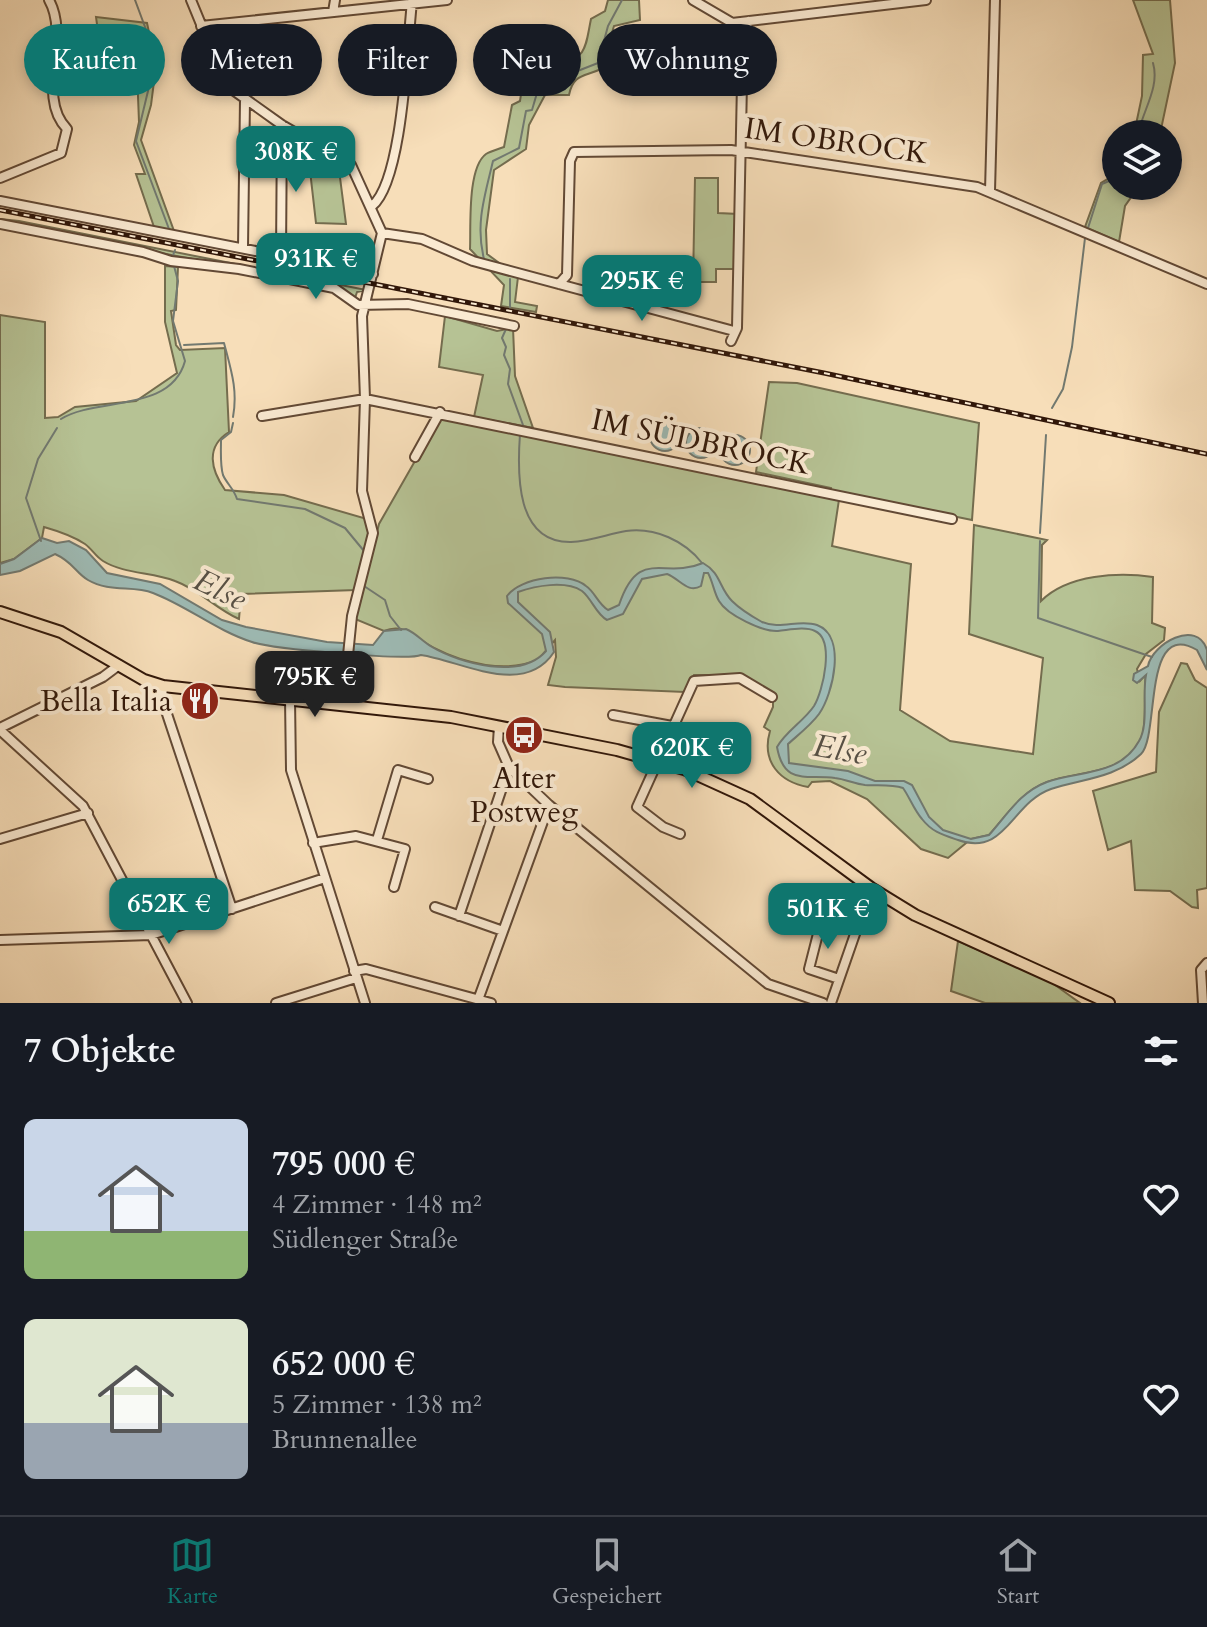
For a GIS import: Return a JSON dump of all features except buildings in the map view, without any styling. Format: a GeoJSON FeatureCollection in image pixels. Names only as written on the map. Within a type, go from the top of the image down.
{"type":"FeatureCollection","features":[{"type":"Feature","properties":{"kind":"main road"},"geometry":{"type":"LineString","coordinates":[[0,612],[61,632],[163,686],[343,704],[499,726],[658,760],[750,799],[871,888],[946,930],[1109,1003]]}},
{"type":"Feature","properties":{"kind":"main road"},"geometry":{"type":"LineString","coordinates":[[1052,978],[1099,1003]]}},
{"type":"Feature","properties":{"kind":"street"},"geometry":{"type":"LineString","coordinates":[[0,178],[52,158],[64,147],[67,129],[57,119],[54,103],[57,34],[49,0]]}},
{"type":"Feature","properties":{"kind":"street"},"geometry":{"type":"LineString","coordinates":[[191,0],[200,24]]}},
{"type":"Feature","properties":{"kind":"street"},"geometry":{"type":"LineString","coordinates":[[333,12],[335,0]]}},
{"type":"Feature","properties":{"kind":"street"},"geometry":{"type":"LineString","coordinates":[[220,24],[447,0]]}},
{"type":"Feature","properties":{"kind":"street"},"geometry":{"type":"LineString","coordinates":[[693,0],[732,23],[926,0]]}},
{"type":"Feature","properties":{"kind":"street"},"geometry":{"type":"LineString","coordinates":[[990,191],[995,0]]}},
{"type":"Feature","properties":{"kind":"street"},"geometry":{"type":"LineString","coordinates":[[372,206],[379,200],[394,163],[412,2]]}},
{"type":"Feature","properties":{"kind":"street"},"geometry":{"type":"LineString","coordinates":[[240,96],[282,125],[351,165],[382,233],[362,316],[365,399],[362,491],[373,533],[350,633],[343,704]]}},
{"type":"Feature","properties":{"kind":"street"},"geometry":{"type":"LineString","coordinates":[[731,341],[737,328],[742,96]]}},
{"type":"Feature","properties":{"kind":"street"},"geometry":{"type":"LineString","coordinates":[[243,247],[245,100]]}},
{"type":"Feature","properties":{"kind":"street"},"geometry":{"type":"LineString","coordinates":[[281,254],[282,125]]}},
{"type":"Feature","properties":{"kind":"street","name":"IM OBROCK"},"geometry":{"type":"LineString","coordinates":[[559,284],[567,275],[570,161],[574,152],[741,151],[990,191],[1207,284]]}},
{"type":"Feature","properties":{"kind":"street"},"geometry":{"type":"LineString","coordinates":[[0,201],[373,274]]}},
{"type":"Feature","properties":{"kind":"street"},"geometry":{"type":"LineString","coordinates":[[0,224],[143,252],[171,261],[239,269],[334,288],[358,305],[408,304],[514,326]]}},
{"type":"Feature","properties":{"kind":"street"},"geometry":{"type":"LineString","coordinates":[[382,233],[422,239],[473,261],[734,331]]}},
{"type":"Feature","properties":{"kind":"street","name":"IM SÜDBROCK"},"geometry":{"type":"LineString","coordinates":[[262,416],[365,399],[952,519]]}},
{"type":"Feature","properties":{"kind":"street"},"geometry":{"type":"LineString","coordinates":[[415,457],[440,412]]}},
{"type":"Feature","properties":{"kind":"street"},"geometry":{"type":"LineString","coordinates":[[119,665],[103,677],[0,729],[70,791],[88,813],[187,1003]]}},
{"type":"Feature","properties":{"kind":"street"},"geometry":{"type":"LineString","coordinates":[[680,834],[663,827],[637,807],[694,681],[699,678],[740,678],[772,697]]}},
{"type":"Feature","properties":{"kind":"street"},"geometry":{"type":"LineString","coordinates":[[163,686],[162,699],[232,909]]}},
{"type":"Feature","properties":{"kind":"street"},"geometry":{"type":"LineString","coordinates":[[290,699],[291,770],[365,1003]]}},
{"type":"Feature","properties":{"kind":"street"},"geometry":{"type":"LineString","coordinates":[[613,715],[672,726]]}},
{"type":"Feature","properties":{"kind":"street"},"geometry":{"type":"LineString","coordinates":[[499,726],[498,742],[509,767],[549,805],[768,984],[823,1003]]}},
{"type":"Feature","properties":{"kind":"street"},"geometry":{"type":"LineString","coordinates":[[459,916],[509,767]]}},
{"type":"Feature","properties":{"kind":"street"},"geometry":{"type":"LineString","coordinates":[[377,840],[398,770],[428,779]]}},
{"type":"Feature","properties":{"kind":"street"},"geometry":{"type":"LineString","coordinates":[[478,1000],[549,805]]}},
{"type":"Feature","properties":{"kind":"street"},"geometry":{"type":"LineString","coordinates":[[0,839],[88,813]]}},
{"type":"Feature","properties":{"kind":"street"},"geometry":{"type":"LineString","coordinates":[[313,843],[356,836],[405,849],[394,887]]}},
{"type":"Feature","properties":{"kind":"street"},"geometry":{"type":"LineString","coordinates":[[0,940],[151,935],[325,878]]}},
{"type":"Feature","properties":{"kind":"street"},"geometry":{"type":"LineString","coordinates":[[831,1003],[871,888]]}},
{"type":"Feature","properties":{"kind":"street"},"geometry":{"type":"LineString","coordinates":[[435,907],[503,931]]}},
{"type":"Feature","properties":{"kind":"street"},"geometry":{"type":"LineString","coordinates":[[821,922],[809,969],[839,979]]}},
{"type":"Feature","properties":{"kind":"street"},"geometry":{"type":"LineString","coordinates":[[1203,1003],[1204,966]]}},
{"type":"Feature","properties":{"kind":"street"},"geometry":{"type":"LineString","coordinates":[[276,1003],[366,969],[491,1003]]}},
{"type":"Feature","properties":{"kind":"green space"},"geometry":{"type":"Polygon","coordinates":[[[608,0],[639,0],[640,20],[597,24],[597,70],[581,77],[581,53],[591,19],[605,11],[608,0]]]}},
{"type":"Feature","properties":{"kind":"green space"},"geometry":{"type":"Polygon","coordinates":[[[1133,0],[1170,0],[1175,63],[1163,120],[1137,120],[1142,96],[1143,55],[1153,54],[1133,0]]]}},
{"type":"Feature","properties":{"kind":"green space"},"geometry":{"type":"Polygon","coordinates":[[[96,17],[147,24],[97,24],[96,17]]]}},
{"type":"Feature","properties":{"kind":"green space"},"geometry":{"type":"Polygon","coordinates":[[[138,96],[152,96],[141,140],[174,231],[154,227],[136,174],[145,174],[134,145],[139,122],[138,96]]]}},
{"type":"Feature","properties":{"kind":"green space"},"geometry":{"type":"Polygon","coordinates":[[[521,96],[544,96],[529,125],[526,149],[494,170],[486,230],[487,254],[518,277],[515,302],[537,306],[536,312],[501,306],[504,285],[470,249],[471,198],[476,172],[486,154],[504,147],[512,105],[520,101],[521,96]]]}},
{"type":"Feature","properties":{"kind":"green space"},"geometry":{"type":"Polygon","coordinates":[[[307,144],[338,162],[346,224],[316,223],[307,144]]]}},
{"type":"Feature","properties":{"kind":"green space"},"geometry":{"type":"Polygon","coordinates":[[[695,178],[718,178],[718,213],[738,214],[737,269],[716,269],[716,282],[693,282],[695,178]]]}},
{"type":"Feature","properties":{"kind":"green space"},"geometry":{"type":"Polygon","coordinates":[[[1101,183],[1102,200],[1129,200],[1125,206],[1119,242],[1085,227],[1101,183]]]}},
{"type":"Feature","properties":{"kind":"green space"},"geometry":{"type":"Polygon","coordinates":[[[0,219],[366,290],[357,292],[355,298],[338,287],[0,222],[0,219]]]}},
{"type":"Feature","properties":{"kind":"green space"},"geometry":{"type":"Polygon","coordinates":[[[165,266],[178,267],[176,310],[171,311],[176,345],[180,350],[225,348],[229,432],[221,438],[213,452],[214,467],[220,482],[225,490],[284,495],[367,519],[371,535],[356,590],[241,594],[239,619],[184,585],[111,565],[80,541],[44,527],[42,538],[14,559],[0,563],[0,315],[45,322],[45,418],[58,417],[75,407],[136,401],[177,373],[165,322],[165,266]]]}},
{"type":"Feature","properties":{"kind":"green space"},"geometry":{"type":"Polygon","coordinates":[[[445,316],[497,331],[513,328],[515,376],[533,428],[474,417],[483,375],[439,367],[445,316]]]}},
{"type":"Feature","properties":{"kind":"green space"},"geometry":{"type":"Polygon","coordinates":[[[769,382],[797,383],[979,423],[972,520],[840,493],[832,546],[911,564],[900,710],[950,741],[1033,754],[1043,658],[969,634],[974,525],[1047,540],[1042,545],[1041,601],[1052,592],[1079,580],[1110,575],[1153,577],[1152,623],[1165,628],[1164,640],[1146,654],[1137,669],[1140,681],[1146,674],[1145,718],[1140,741],[1132,753],[1110,767],[1038,786],[1015,805],[989,835],[971,839],[948,858],[921,849],[867,799],[830,781],[812,782],[808,787],[781,775],[771,761],[768,752],[770,731],[764,727],[773,707],[773,694],[741,675],[694,675],[685,692],[548,685],[556,657],[555,640],[538,660],[513,666],[486,665],[446,654],[405,630],[384,631],[355,619],[379,524],[439,419],[446,415],[830,496],[831,488],[756,472],[769,382]]]}},
{"type":"Feature","properties":{"kind":"green space"},"geometry":{"type":"Polygon","coordinates":[[[1181,663],[1187,664],[1195,680],[1207,688],[1207,888],[1197,890],[1198,908],[1170,891],[1135,890],[1131,841],[1108,850],[1093,791],[1156,772],[1159,712],[1181,663]]]}},
{"type":"Feature","properties":{"kind":"green space"},"geometry":{"type":"Polygon","coordinates":[[[958,941],[1051,982],[1080,1003],[985,1003],[951,991],[958,941]]]}},
{"type":"Feature","properties":{"kind":"water"},"geometry":{"type":"Polygon","coordinates":[[[665,421],[676,425],[680,436],[676,447],[665,451],[654,447],[650,436],[654,425],[665,421]]]}},
{"type":"Feature","properties":{"kind":"water"},"geometry":{"type":"Polygon","coordinates":[[[701,428],[712,432],[716,443],[712,454],[701,458],[690,454],[686,443],[690,432],[701,428]]]}},
{"type":"Feature","properties":{"kind":"water"},"geometry":{"type":"Polygon","coordinates":[[[735,435],[746,439],[750,450],[746,461],[735,465],[724,461],[720,450],[724,439],[735,435]]]}},
{"type":"Feature","properties":{"kind":"water"},"geometry":{"type":"Polygon","coordinates":[[[42,538],[57,543],[69,541],[86,550],[107,573],[160,584],[222,620],[246,627],[327,642],[373,645],[384,631],[406,629],[432,647],[459,659],[507,667],[535,660],[546,651],[542,634],[508,603],[507,596],[523,584],[545,578],[578,581],[608,610],[619,605],[627,587],[644,570],[703,563],[717,576],[732,601],[754,618],[776,625],[817,625],[826,631],[832,641],[835,653],[829,693],[816,718],[788,744],[789,763],[848,771],[875,781],[904,781],[912,785],[929,817],[943,830],[971,839],[989,835],[1015,805],[1037,786],[1110,766],[1131,752],[1142,734],[1145,718],[1146,675],[1137,683],[1133,680],[1134,674],[1148,666],[1151,658],[1166,643],[1185,635],[1202,641],[1207,650],[1207,670],[1197,650],[1180,645],[1168,650],[1160,664],[1147,743],[1141,754],[1110,773],[1051,789],[1037,796],[998,835],[974,843],[947,836],[930,827],[903,788],[798,776],[785,768],[777,747],[814,706],[824,678],[825,644],[815,631],[771,631],[737,617],[719,601],[708,573],[704,573],[701,586],[696,588],[688,587],[667,574],[642,579],[623,614],[607,620],[582,591],[575,588],[550,585],[518,592],[518,602],[550,632],[554,652],[541,666],[526,673],[510,675],[421,655],[339,653],[252,642],[153,593],[96,584],[55,554],[20,571],[0,575],[0,564],[14,559],[42,538]]]}},
{"type":"Feature","properties":{"kind":"waterway"},"geometry":{"type":"LineString","coordinates":[[135,0],[148,35],[154,66],[136,141],[169,229]]}},
{"type":"Feature","properties":{"kind":"waterway"},"geometry":{"type":"LineString","coordinates":[[484,259],[481,222],[493,161],[519,148],[526,111],[532,110],[537,93],[565,89],[575,72],[598,63],[608,26],[622,0]]}},
{"type":"Feature","properties":{"kind":"waterway"},"geometry":{"type":"LineString","coordinates":[[1143,120],[1153,90],[1153,63]]}},
{"type":"Feature","properties":{"kind":"waterway"},"geometry":{"type":"LineString","coordinates":[[1088,228],[1102,184]]}},
{"type":"Feature","properties":{"kind":"waterway"},"geometry":{"type":"LineString","coordinates":[[1052,408],[1063,389],[1072,347],[1085,238]]}},
{"type":"Feature","properties":{"kind":"waterway"},"geometry":{"type":"LineString","coordinates":[[172,258],[175,250]]}},
{"type":"Feature","properties":{"kind":"waterway"},"geometry":{"type":"LineString","coordinates":[[61,419],[76,412],[149,396],[165,389],[177,378],[185,361],[173,321],[178,281],[174,266]]}},
{"type":"Feature","properties":{"kind":"waterway"},"geometry":{"type":"LineString","coordinates":[[510,279],[510,307]]}},
{"type":"Feature","properties":{"kind":"waterway"},"geometry":{"type":"LineString","coordinates":[[506,329],[502,338],[510,369],[508,384],[523,425]]}},
{"type":"Feature","properties":{"kind":"waterway"},"geometry":{"type":"LineString","coordinates":[[184,345],[224,343],[234,389],[233,417]]}},
{"type":"Feature","properties":{"kind":"waterway"},"geometry":{"type":"LineString","coordinates":[[233,423],[231,432],[221,440],[221,462],[223,475],[237,499],[305,509],[345,528],[364,551]]}},
{"type":"Feature","properties":{"kind":"waterway"},"geometry":{"type":"LineString","coordinates":[[41,541],[26,498],[38,459],[57,428]]}},
{"type":"Feature","properties":{"kind":"waterway"},"geometry":{"type":"LineString","coordinates":[[520,434],[520,486],[530,519],[539,531],[553,539],[571,542],[626,531],[648,531],[678,542],[702,563]]}},
{"type":"Feature","properties":{"kind":"waterway"},"geometry":{"type":"LineString","coordinates":[[1040,533],[1046,435]]}},
{"type":"Feature","properties":{"kind":"waterway"},"geometry":{"type":"LineString","coordinates":[[1040,541],[1038,618],[1152,657]]}},
{"type":"Feature","properties":{"kind":"waterway"},"geometry":{"type":"LineString","coordinates":[[364,586],[385,600],[390,616],[401,630]]}},
{"type":"Feature","properties":{"kind":"railway"},"geometry":{"type":"LineString","coordinates":[[0,210],[824,373],[1207,454]]}},
{"type":"Feature","properties":{"kind":"place","name":"Bella Italia"},"geometry":{"type":"Point","coordinates":[200,701]}},
{"type":"Feature","properties":{"kind":"place","name":"Alter Postweg"},"geometry":{"type":"Point","coordinates":[524,735]}},
{"type":"Feature","properties":{"kind":"water label","name":"Else"},"geometry":{"type":"Point","coordinates":[220,590]}},
{"type":"Feature","properties":{"kind":"water label","name":"Else"},"geometry":{"type":"Point","coordinates":[840,750]}}]}
